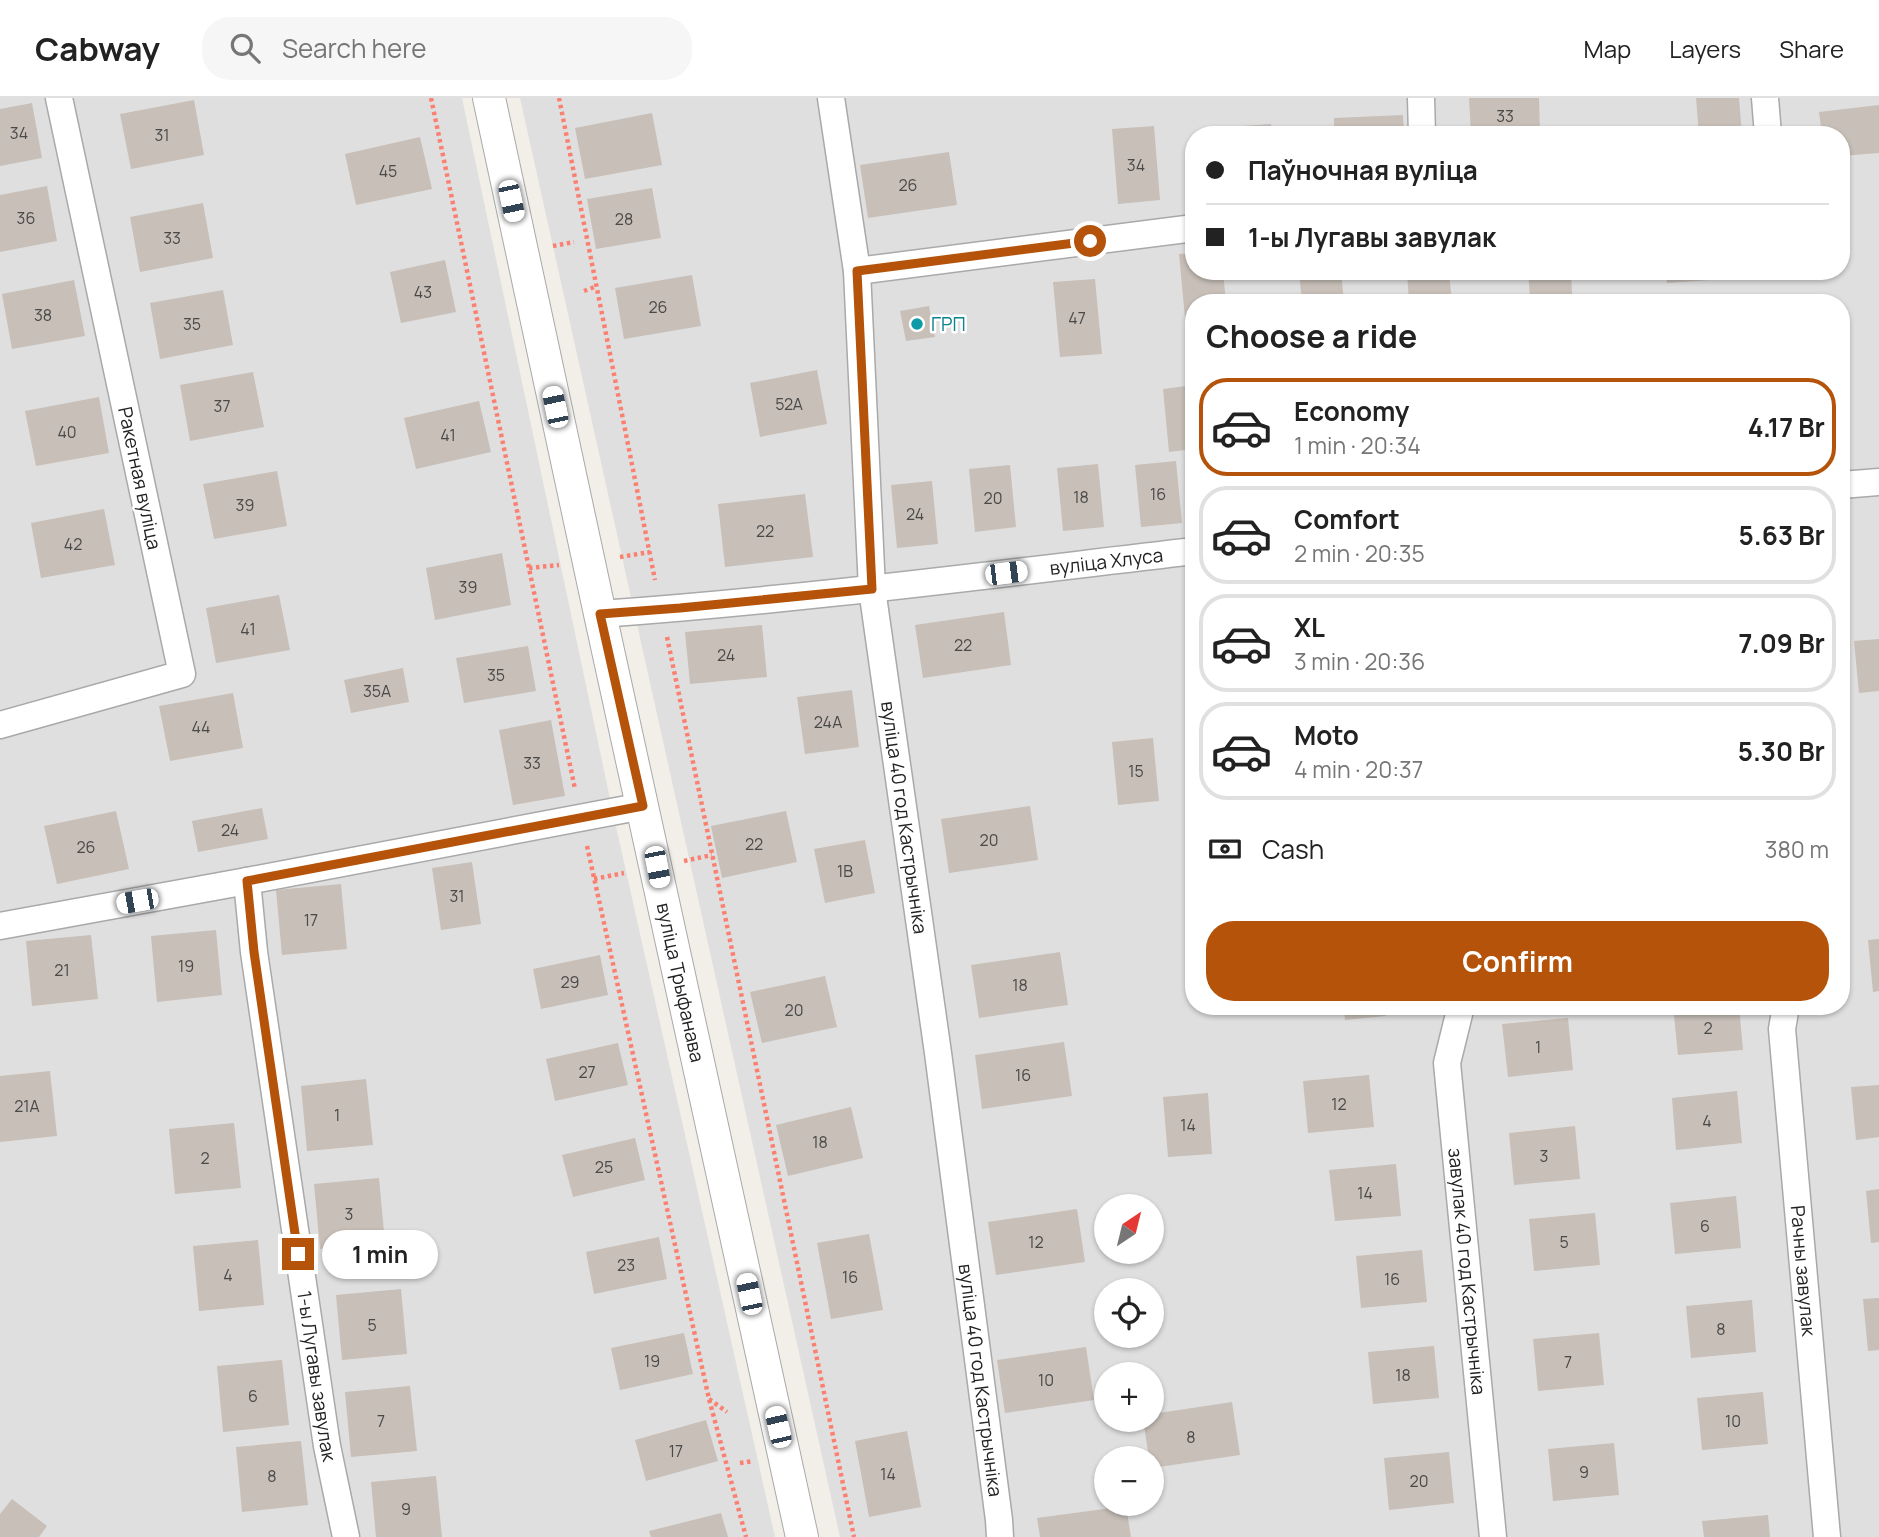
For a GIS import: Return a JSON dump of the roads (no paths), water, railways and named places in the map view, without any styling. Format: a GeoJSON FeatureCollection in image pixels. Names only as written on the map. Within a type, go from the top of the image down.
{"type":"FeatureCollection","features":[{"type":"Feature","properties":{"kind":"street","name":"Ракетная вуліца"},"geometry":{"type":"LineString","coordinates":[[0,725],[182,674],[59,98]]}},
{"type":"Feature","properties":{"kind":"street","name":"вуліца Трыфанава"},"geometry":{"type":"LineString","coordinates":[[489,98],[802,1537]]}},
{"type":"Feature","properties":{"kind":"street","name":"вуліца 40 год Кастрычніка"},"geometry":{"type":"LineString","coordinates":[[831,98],[857,271],[872,589],[938,1053],[1000,1537]]}},
{"type":"Feature","properties":{"kind":"street"},"geometry":{"type":"LineString","coordinates":[[1421,98],[1422,126]]}},
{"type":"Feature","properties":{"kind":"street"},"geometry":{"type":"LineString","coordinates":[[1765,98],[1767,126]]}},
{"type":"Feature","properties":{"kind":"street"},"geometry":{"type":"LineString","coordinates":[[857,271],[1185,229]]}},
{"type":"Feature","properties":{"kind":"street"},"geometry":{"type":"LineString","coordinates":[[1850,484],[1879,482]]}},
{"type":"Feature","properties":{"kind":"street","name":"вуліца Хлуса"},"geometry":{"type":"LineString","coordinates":[[600,614],[872,589],[1185,552]]}},
{"type":"Feature","properties":{"kind":"street"},"geometry":{"type":"LineString","coordinates":[[0,926],[643,806]]}},
{"type":"Feature","properties":{"kind":"street","name":"1-ы Лугавы завулак"},"geometry":{"type":"LineString","coordinates":[[247,881],[254,952],[325,1432],[346,1537]]}},
{"type":"Feature","properties":{"kind":"street","name":"завулак 40 год Кастрычніка"},"geometry":{"type":"LineString","coordinates":[[1459,1015],[1447,1063],[1493,1537]]}},
{"type":"Feature","properties":{"kind":"street","name":"Рачны завулак"},"geometry":{"type":"LineString","coordinates":[[1784,1015],[1782,1029],[1826,1537]]}},
{"type":"Feature","properties":{"kind":"place","name":"ГРП"},"geometry":{"type":"Point","coordinates":[917,324]}}]}
